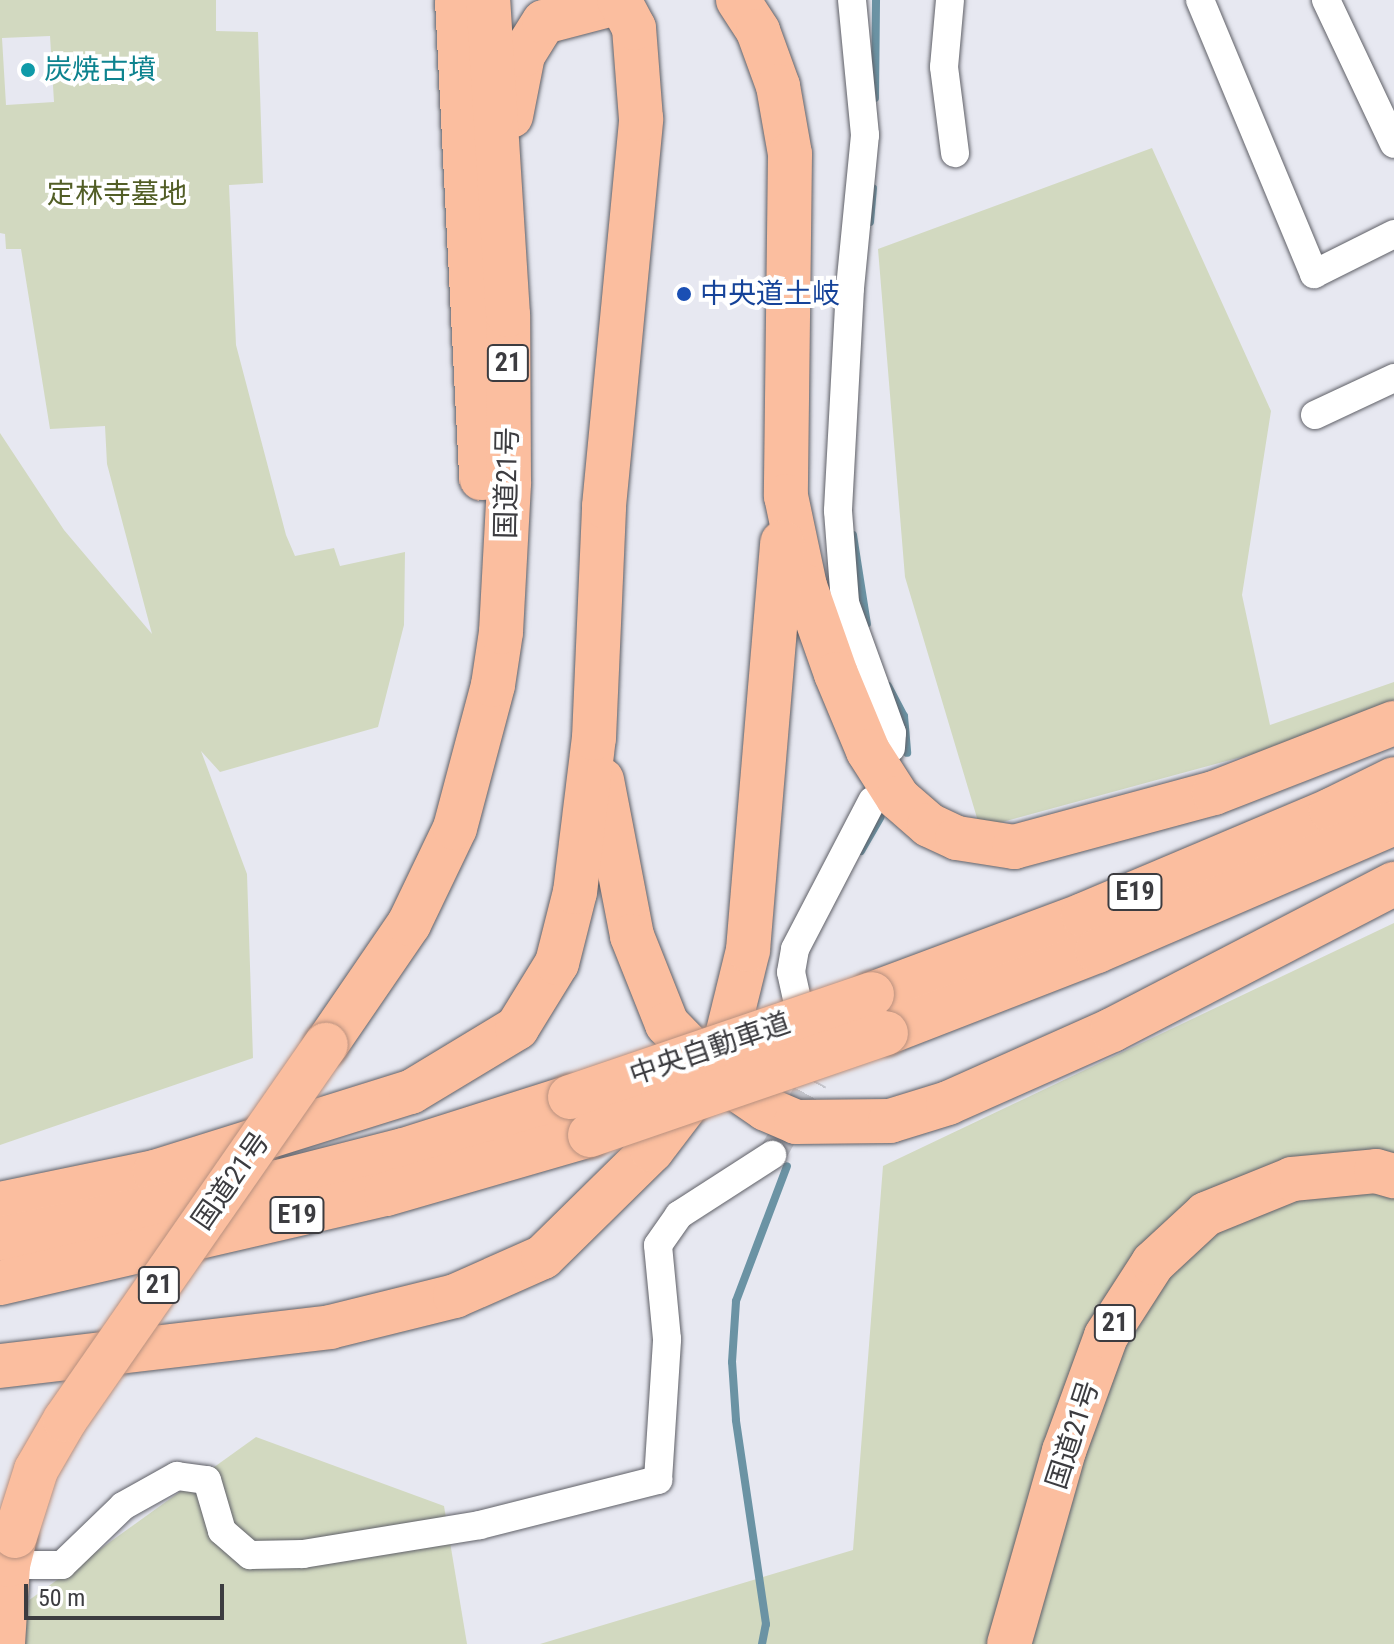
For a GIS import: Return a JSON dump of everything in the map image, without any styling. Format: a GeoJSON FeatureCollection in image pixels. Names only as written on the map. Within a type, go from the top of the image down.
{"type":"FeatureCollection","features":[{"type":"Feature","properties":{"kind":"highway","name":"国道21号"},"geometry":{"type":"LineString","coordinates":[[457,0],[481,492],[475,691],[481,723]]}},
{"type":"Feature","properties":{"kind":"highway","name":"国道21号"},"geometry":{"type":"LineString","coordinates":[[3,1644],[11,1551],[36,1470],[65,1420],[416,910],[455,828],[493,685],[501,632],[509,482],[508,315],[488,0]]}},
{"type":"Feature","properties":{"kind":"highway"},"geometry":{"type":"LineString","coordinates":[[0,1366],[330,1327],[455,1296],[543,1257],[652,1150],[711,1072],[748,950],[786,496],[790,154],[778,86],[758,31],[738,0]]}},
{"type":"Feature","properties":{"kind":"highway"},"geometry":{"type":"LineString","coordinates":[[0,1204],[155,1172],[411,1092],[517,1028],[557,963],[575,892],[594,738],[604,506],[641,119],[634,28],[620,1],[544,22],[523,55],[500,197]]}},
{"type":"Feature","properties":{"kind":"highway"},"geometry":{"type":"LineString","coordinates":[[786,496],[805,586],[868,751],[898,798],[929,825],[957,838],[1014,847],[1214,793],[1394,723]]}},
{"type":"Feature","properties":{"kind":"highway"},"geometry":{"type":"LineString","coordinates":[[594,738],[632,936],[667,1024],[718,1076],[766,1109],[796,1122],[890,1121],[948,1103],[1112,1030],[1394,884]]}},
{"type":"Feature","properties":{"kind":"highway","name":"中央自動車道"},"geometry":{"type":"LineString","coordinates":[[0,1283],[386,1194],[590,1135],[879,1013],[1083,915],[1331,810],[1394,779]]}},
{"type":"Feature","properties":{"kind":"highway","name":"中央自動車道"},"geometry":{"type":"LineString","coordinates":[[0,1239],[278,1182],[404,1150],[570,1097],[1097,951],[1394,823]]}},
{"type":"Feature","properties":{"kind":"highway","name":"国道21号"},"geometry":{"type":"LineString","coordinates":[[1009,1644],[1064,1451],[1106,1336],[1153,1263],[1206,1214],[1292,1179],[1376,1171],[1394,1176]]}},
{"type":"Feature","properties":{"kind":"street"},"geometry":{"type":"LineString","coordinates":[[852,0],[865,135],[850,288],[838,511],[845,603],[892,733],[891,748]]}},
{"type":"Feature","properties":{"kind":"street"},"geometry":{"type":"LineString","coordinates":[[950,0],[944,67],[955,153]]}},
{"type":"Feature","properties":{"kind":"street"},"geometry":{"type":"LineString","coordinates":[[1200,0],[1314,274],[1394,234]]}},
{"type":"Feature","properties":{"kind":"street"},"geometry":{"type":"LineString","coordinates":[[1326,0],[1394,142]]}},
{"type":"Feature","properties":{"kind":"street"},"geometry":{"type":"LineString","coordinates":[[1315,415],[1394,378]]}},
{"type":"Feature","properties":{"kind":"street"},"geometry":{"type":"LineString","coordinates":[[814,1080],[791,972],[795,949],[872,801]]}},
{"type":"Feature","properties":{"kind":"street"},"geometry":{"type":"LineString","coordinates":[[11,1551],[62,1565],[123,1506],[177,1476],[207,1480],[222,1531],[250,1555],[303,1554],[480,1525],[658,1480],[667,1339],[658,1245],[679,1215],[772,1155]]}},
{"type":"Feature","properties":{"kind":"green space","name":"定林寺墓地"},"geometry":{"type":"Polygon","coordinates":[[[0,0],[216,0],[216,31],[258,32],[263,183],[229,185],[236,345],[286,535],[295,556],[334,548],[340,566],[405,552],[404,625],[378,727],[220,772],[201,751],[247,874],[253,1058],[0,1145],[0,433],[64,530],[152,634],[107,464],[105,426],[50,429],[21,249],[6,249],[5,234],[0,233],[0,0]],[[50,36],[2,38],[6,105],[54,102],[50,36]]]}},
{"type":"Feature","properties":{"kind":"green space"},"geometry":{"type":"Polygon","coordinates":[[[1152,148],[1271,411],[1242,595],[1270,725],[1394,682],[1394,700],[1278,747],[980,828],[905,577],[878,249],[1152,148]]]}},
{"type":"Feature","properties":{"kind":"green space"},"geometry":{"type":"Polygon","coordinates":[[[1394,923],[1394,1644],[540,1644],[853,1550],[883,1166],[1394,923]]]}},
{"type":"Feature","properties":{"kind":"green space"},"geometry":{"type":"Polygon","coordinates":[[[256,1437],[444,1506],[467,1644],[0,1644],[0,1621],[256,1437]]]}},
{"type":"Feature","properties":{"kind":"waterway"},"geometry":{"type":"LineString","coordinates":[[875,98],[876,0]]}},
{"type":"Feature","properties":{"kind":"waterway"},"geometry":{"type":"LineString","coordinates":[[870,222],[873,188]]}},
{"type":"Feature","properties":{"kind":"waterway"},"geometry":{"type":"LineString","coordinates":[[853,535],[867,624]]}},
{"type":"Feature","properties":{"kind":"waterway"},"geometry":{"type":"LineString","coordinates":[[888,686],[904,716],[907,753]]}},
{"type":"Feature","properties":{"kind":"waterway"},"geometry":{"type":"LineString","coordinates":[[861,851],[881,817]]}},
{"type":"Feature","properties":{"kind":"waterway"},"geometry":{"type":"LineString","coordinates":[[762,1644],[766,1624],[736,1420],[732,1362],[736,1301],[787,1166]]}},
{"type":"Feature","properties":{"kind":"tunnel"},"geometry":{"type":"LineString","coordinates":[[772,1155],[814,1080]]}},
{"type":"Feature","properties":{"kind":"place","name":"炭焼古墳"},"geometry":{"type":"Point","coordinates":[28,70]}},
{"type":"Feature","properties":{"kind":"place","name":"中央道土岐"},"geometry":{"type":"Point","coordinates":[684,294]}}]}
